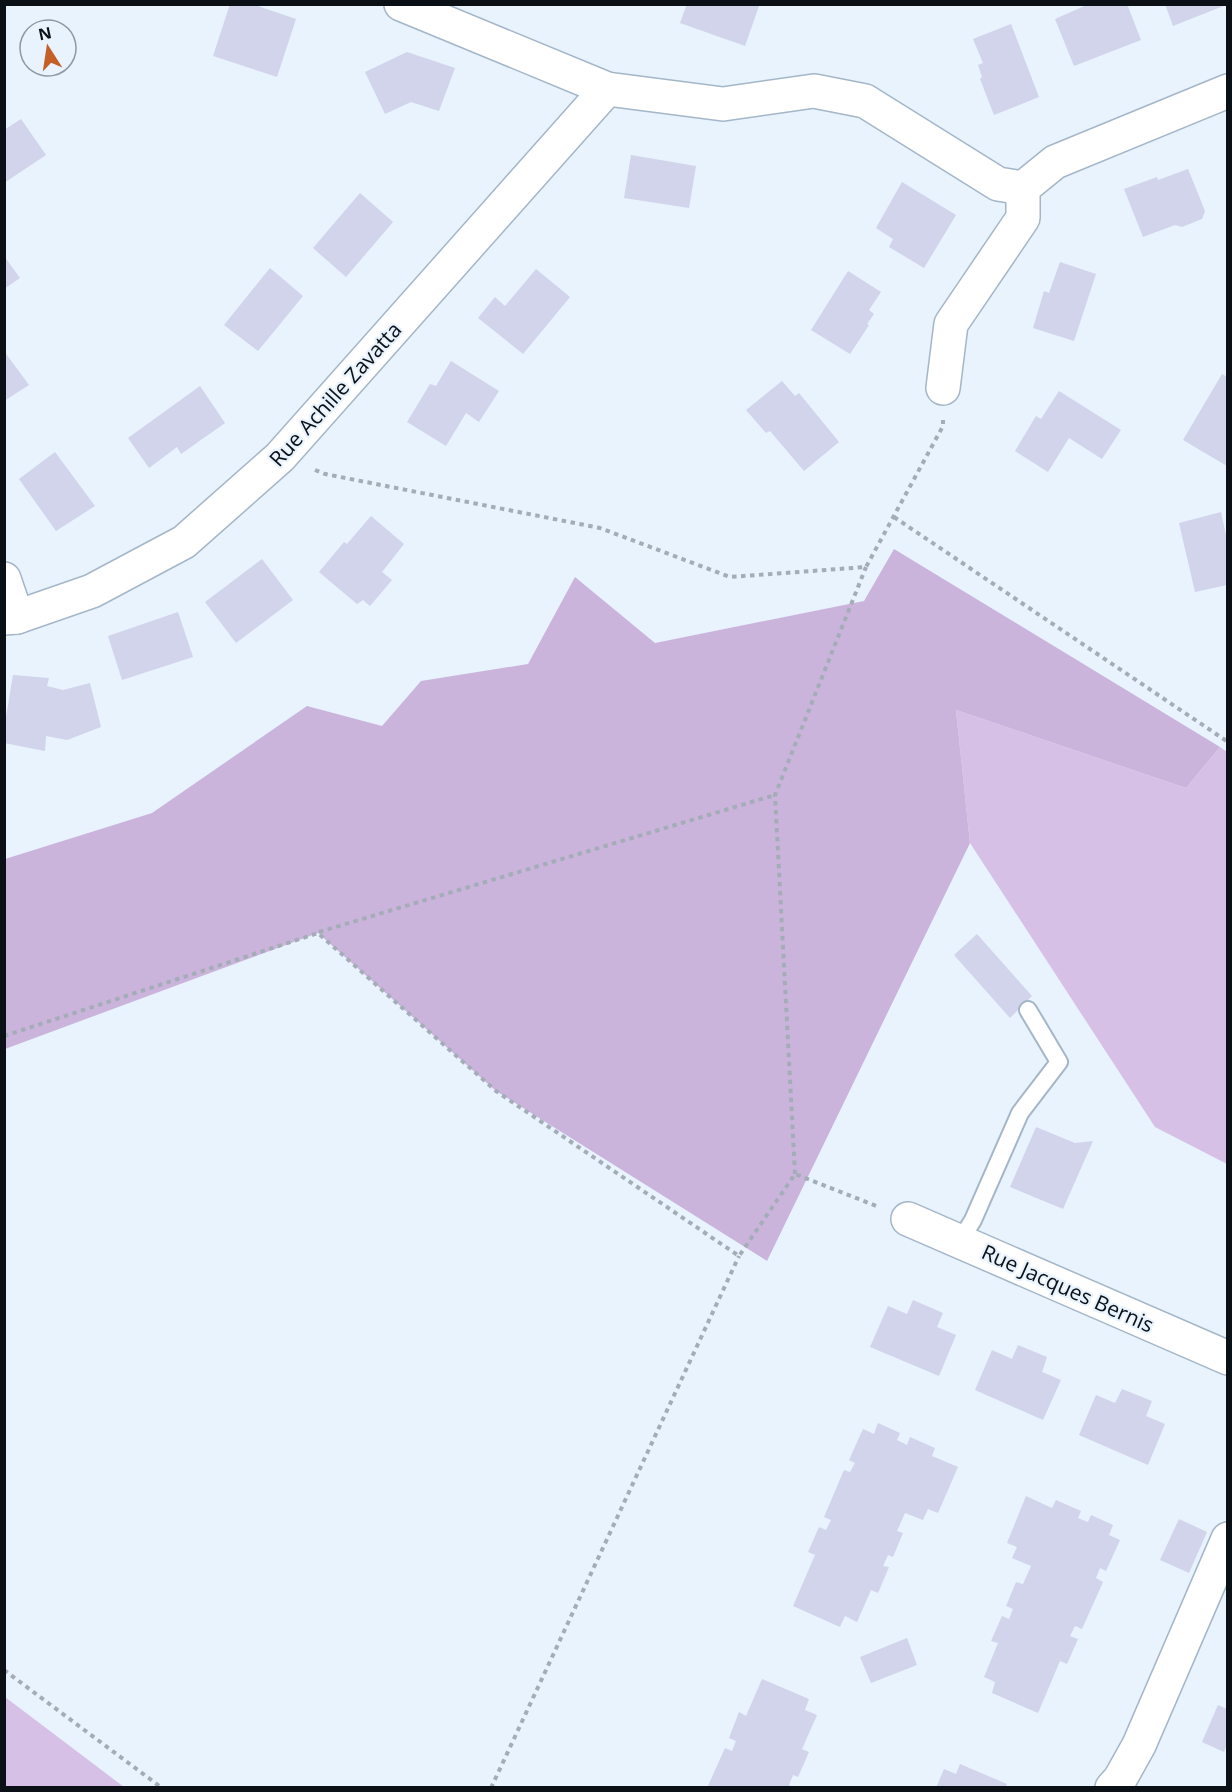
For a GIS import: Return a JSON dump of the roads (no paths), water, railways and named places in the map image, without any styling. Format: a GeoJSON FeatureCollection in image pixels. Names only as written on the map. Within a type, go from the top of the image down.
{"type":"FeatureCollection","features":[{"type":"Feature","properties":{"kind":"street"},"geometry":{"type":"LineString","coordinates":[[400,4],[607,89],[723,104],[814,91],[865,101],[998,184],[1023,188],[1055,162],[1227,91]]}},
{"type":"Feature","properties":{"kind":"street","name":"Rue Achille Zavatta"},"geometry":{"type":"LineString","coordinates":[[10,617],[92,591],[184,542],[280,457],[607,89]]}},
{"type":"Feature","properties":{"kind":"street"},"geometry":{"type":"LineString","coordinates":[[943,388],[951,324],[1023,218],[1023,188]]}},
{"type":"Feature","properties":{"kind":"street"},"geometry":{"type":"LineString","coordinates":[[4,579],[10,617]]}},
{"type":"Feature","properties":{"kind":"street","name":"Rue Jacques Bernis"},"geometry":{"type":"LineString","coordinates":[[908,1219],[1227,1358]]}},
{"type":"Feature","properties":{"kind":"street"},"geometry":{"type":"LineString","coordinates":[[1124,1785],[1227,1539]]}},
{"type":"Feature","properties":{"kind":"lane"},"geometry":{"type":"LineString","coordinates":[[960,1241],[973,1220],[1020,1113],[1059,1062],[1028,1010]]}}]}
